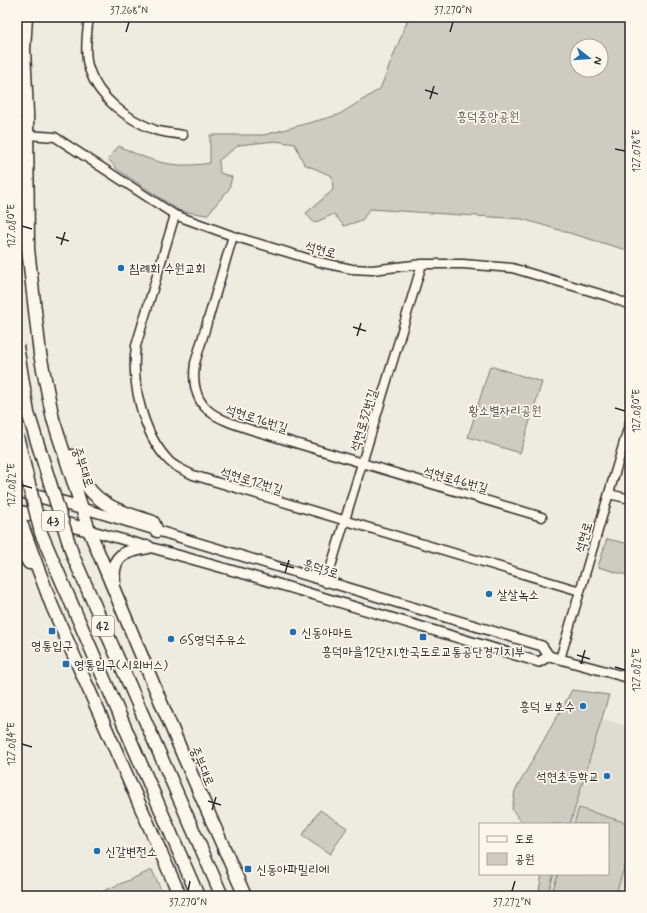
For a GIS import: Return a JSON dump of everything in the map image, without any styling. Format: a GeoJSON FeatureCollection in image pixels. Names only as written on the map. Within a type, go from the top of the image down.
{"type":"FeatureCollection","features":[{"type":"Feature","properties":{"kind":"main road","name":"중부대로"},"geometry":{"type":"LineString","coordinates":[[26,17],[24,50],[28,135],[28,249],[40,354],[55,422],[89,530],[183,756],[245,896]]}},
{"type":"Feature","properties":{"kind":"main road","name":"42"},"geometry":{"type":"LineString","coordinates":[[17,346],[28,413],[72,556],[222,896]]}},
{"type":"Feature","properties":{"kind":"main road"},"geometry":{"type":"LineString","coordinates":[[55,422],[87,486],[102,502],[123,512],[154,522],[157,531]]}},
{"type":"Feature","properties":{"kind":"main road","name":"42"},"geometry":{"type":"LineString","coordinates":[[17,436],[42,533],[198,896]]}},
{"type":"Feature","properties":{"kind":"main road","name":"43"},"geometry":{"type":"LineString","coordinates":[[17,490],[82,508]]}},
{"type":"Feature","properties":{"kind":"main road"},"geometry":{"type":"LineString","coordinates":[[17,512],[52,606],[180,896]]}},
{"type":"Feature","properties":{"kind":"main road","name":"43"},"geometry":{"type":"LineString","coordinates":[[17,512],[89,530]]}},
{"type":"Feature","properties":{"kind":"main road"},"geometry":{"type":"LineString","coordinates":[[17,543],[52,606]]}},
{"type":"Feature","properties":{"kind":"main road"},"geometry":{"type":"LineString","coordinates":[[114,589],[112,572],[116,561],[130,550],[148,547]]}},
{"type":"Feature","properties":{"kind":"street"},"geometry":{"type":"LineString","coordinates":[[89,17],[87,34],[88,69],[103,95],[127,117],[157,130],[183,135]]}},
{"type":"Feature","properties":{"kind":"street","name":"석현로"},"geometry":{"type":"LineString","coordinates":[[28,135],[55,137],[175,215],[233,236],[324,263],[352,269],[372,270],[422,264],[463,264],[512,268],[607,296],[630,305]]}},
{"type":"Feature","properties":{"kind":"street","name":"석현로12번길"},"geometry":{"type":"LineString","coordinates":[[175,215],[136,346],[134,360],[139,402],[147,428],[169,462],[192,475],[580,591]]}},
{"type":"Feature","properties":{"kind":"street","name":"석현로16번길"},"geometry":{"type":"LineString","coordinates":[[233,236],[195,363],[193,378],[197,393],[205,407],[212,415],[222,421],[362,464]]}},
{"type":"Feature","properties":{"kind":"street","name":"석현로32번길"},"geometry":{"type":"LineString","coordinates":[[326,583],[422,264]]}},
{"type":"Feature","properties":{"kind":"street","name":"석현로"},"geometry":{"type":"LineString","coordinates":[[560,659],[630,422]]}},
{"type":"Feature","properties":{"kind":"street","name":"석현로46번길"},"geometry":{"type":"LineString","coordinates":[[362,464],[542,517]]}},
{"type":"Feature","properties":{"kind":"street"},"geometry":{"type":"LineString","coordinates":[[609,494],[630,499]]}},
{"type":"Feature","properties":{"kind":"street","name":"흥덕3로"},"geometry":{"type":"LineString","coordinates":[[82,508],[326,583],[542,646],[549,656],[630,678]]}},
{"type":"Feature","properties":{"kind":"street","name":"흥덕3로"},"geometry":{"type":"LineString","coordinates":[[89,530],[539,662],[549,656]]}},
{"type":"Feature","properties":{"kind":"shaded area","name":"석현초등학교"},"geometry":{"type":"Polygon","coordinates":[[[602,719],[630,727],[630,896],[547,896],[554,875],[609,875],[609,823],[570,823],[602,719]]]}},
{"type":"Feature","properties":{"kind":"green space","name":"흥덕중앙공원"},"geometry":{"type":"Polygon","coordinates":[[[409,17],[630,17],[630,251],[522,219],[370,209],[362,220],[344,226],[334,214],[314,223],[306,213],[333,190],[332,176],[304,164],[295,144],[275,141],[239,145],[219,160],[220,173],[232,177],[229,189],[207,215],[180,211],[118,170],[108,159],[119,146],[163,163],[197,165],[210,163],[210,135],[264,135],[338,115],[380,89],[409,17]]]}},
{"type":"Feature","properties":{"kind":"green space","name":"황소별자리공원"},"geometry":{"type":"Polygon","coordinates":[[[490,366],[542,382],[520,453],[468,437],[490,366]]]}},
{"type":"Feature","properties":{"kind":"green space"},"geometry":{"type":"Polygon","coordinates":[[[607,539],[630,544],[630,576],[598,567],[607,539]]]}},
{"type":"Feature","properties":{"kind":"green space"},"geometry":{"type":"Polygon","coordinates":[[[572,690],[609,695],[570,823],[522,823],[512,809],[515,791],[572,690]]]}},
{"type":"Feature","properties":{"kind":"green space"},"geometry":{"type":"Polygon","coordinates":[[[579,808],[630,824],[630,850],[615,896],[551,896],[558,875],[609,875],[609,823],[574,823],[579,808]]]}},
{"type":"Feature","properties":{"kind":"green space"},"geometry":{"type":"Polygon","coordinates":[[[320,810],[347,828],[330,854],[302,836],[320,810]]]}},
{"type":"Feature","properties":{"kind":"green space"},"geometry":{"type":"Polygon","coordinates":[[[152,870],[164,896],[92,896],[152,870]]]}},
{"type":"Feature","properties":{"kind":"green space"},"geometry":{"type":"Polygon","coordinates":[[[542,875],[554,875],[547,896],[538,896],[542,875]]]}},
{"type":"Feature","properties":{"kind":"place","name":"침례회 수원교회"},"geometry":{"type":"Point","coordinates":[121,268]}},
{"type":"Feature","properties":{"kind":"place","name":"살살녹소"},"geometry":{"type":"Point","coordinates":[489,594]}},
{"type":"Feature","properties":{"kind":"place","name":"영통입구"},"geometry":{"type":"Point","coordinates":[52,631]}},
{"type":"Feature","properties":{"kind":"place","name":"신동아마트"},"geometry":{"type":"Point","coordinates":[293,632]}},
{"type":"Feature","properties":{"kind":"place","name":"흥덕마을12단지.한국도로교통공단경기지부"},"geometry":{"type":"Point","coordinates":[423,637]}},
{"type":"Feature","properties":{"kind":"place","name":"GS영덕주유소"},"geometry":{"type":"Point","coordinates":[171,639]}},
{"type":"Feature","properties":{"kind":"place","name":"영통입구(시외버스)"},"geometry":{"type":"Point","coordinates":[66,664]}},
{"type":"Feature","properties":{"kind":"place","name":"흥덕 보호수"},"geometry":{"type":"Point","coordinates":[583,706]}},
{"type":"Feature","properties":{"kind":"place","name":"석현초등학교"},"geometry":{"type":"Point","coordinates":[607,776]}},
{"type":"Feature","properties":{"kind":"place","name":"신갈변전소"},"geometry":{"type":"Point","coordinates":[97,851]}},
{"type":"Feature","properties":{"kind":"place","name":"신동아파밀리에"},"geometry":{"type":"Point","coordinates":[248,869]}}]}
